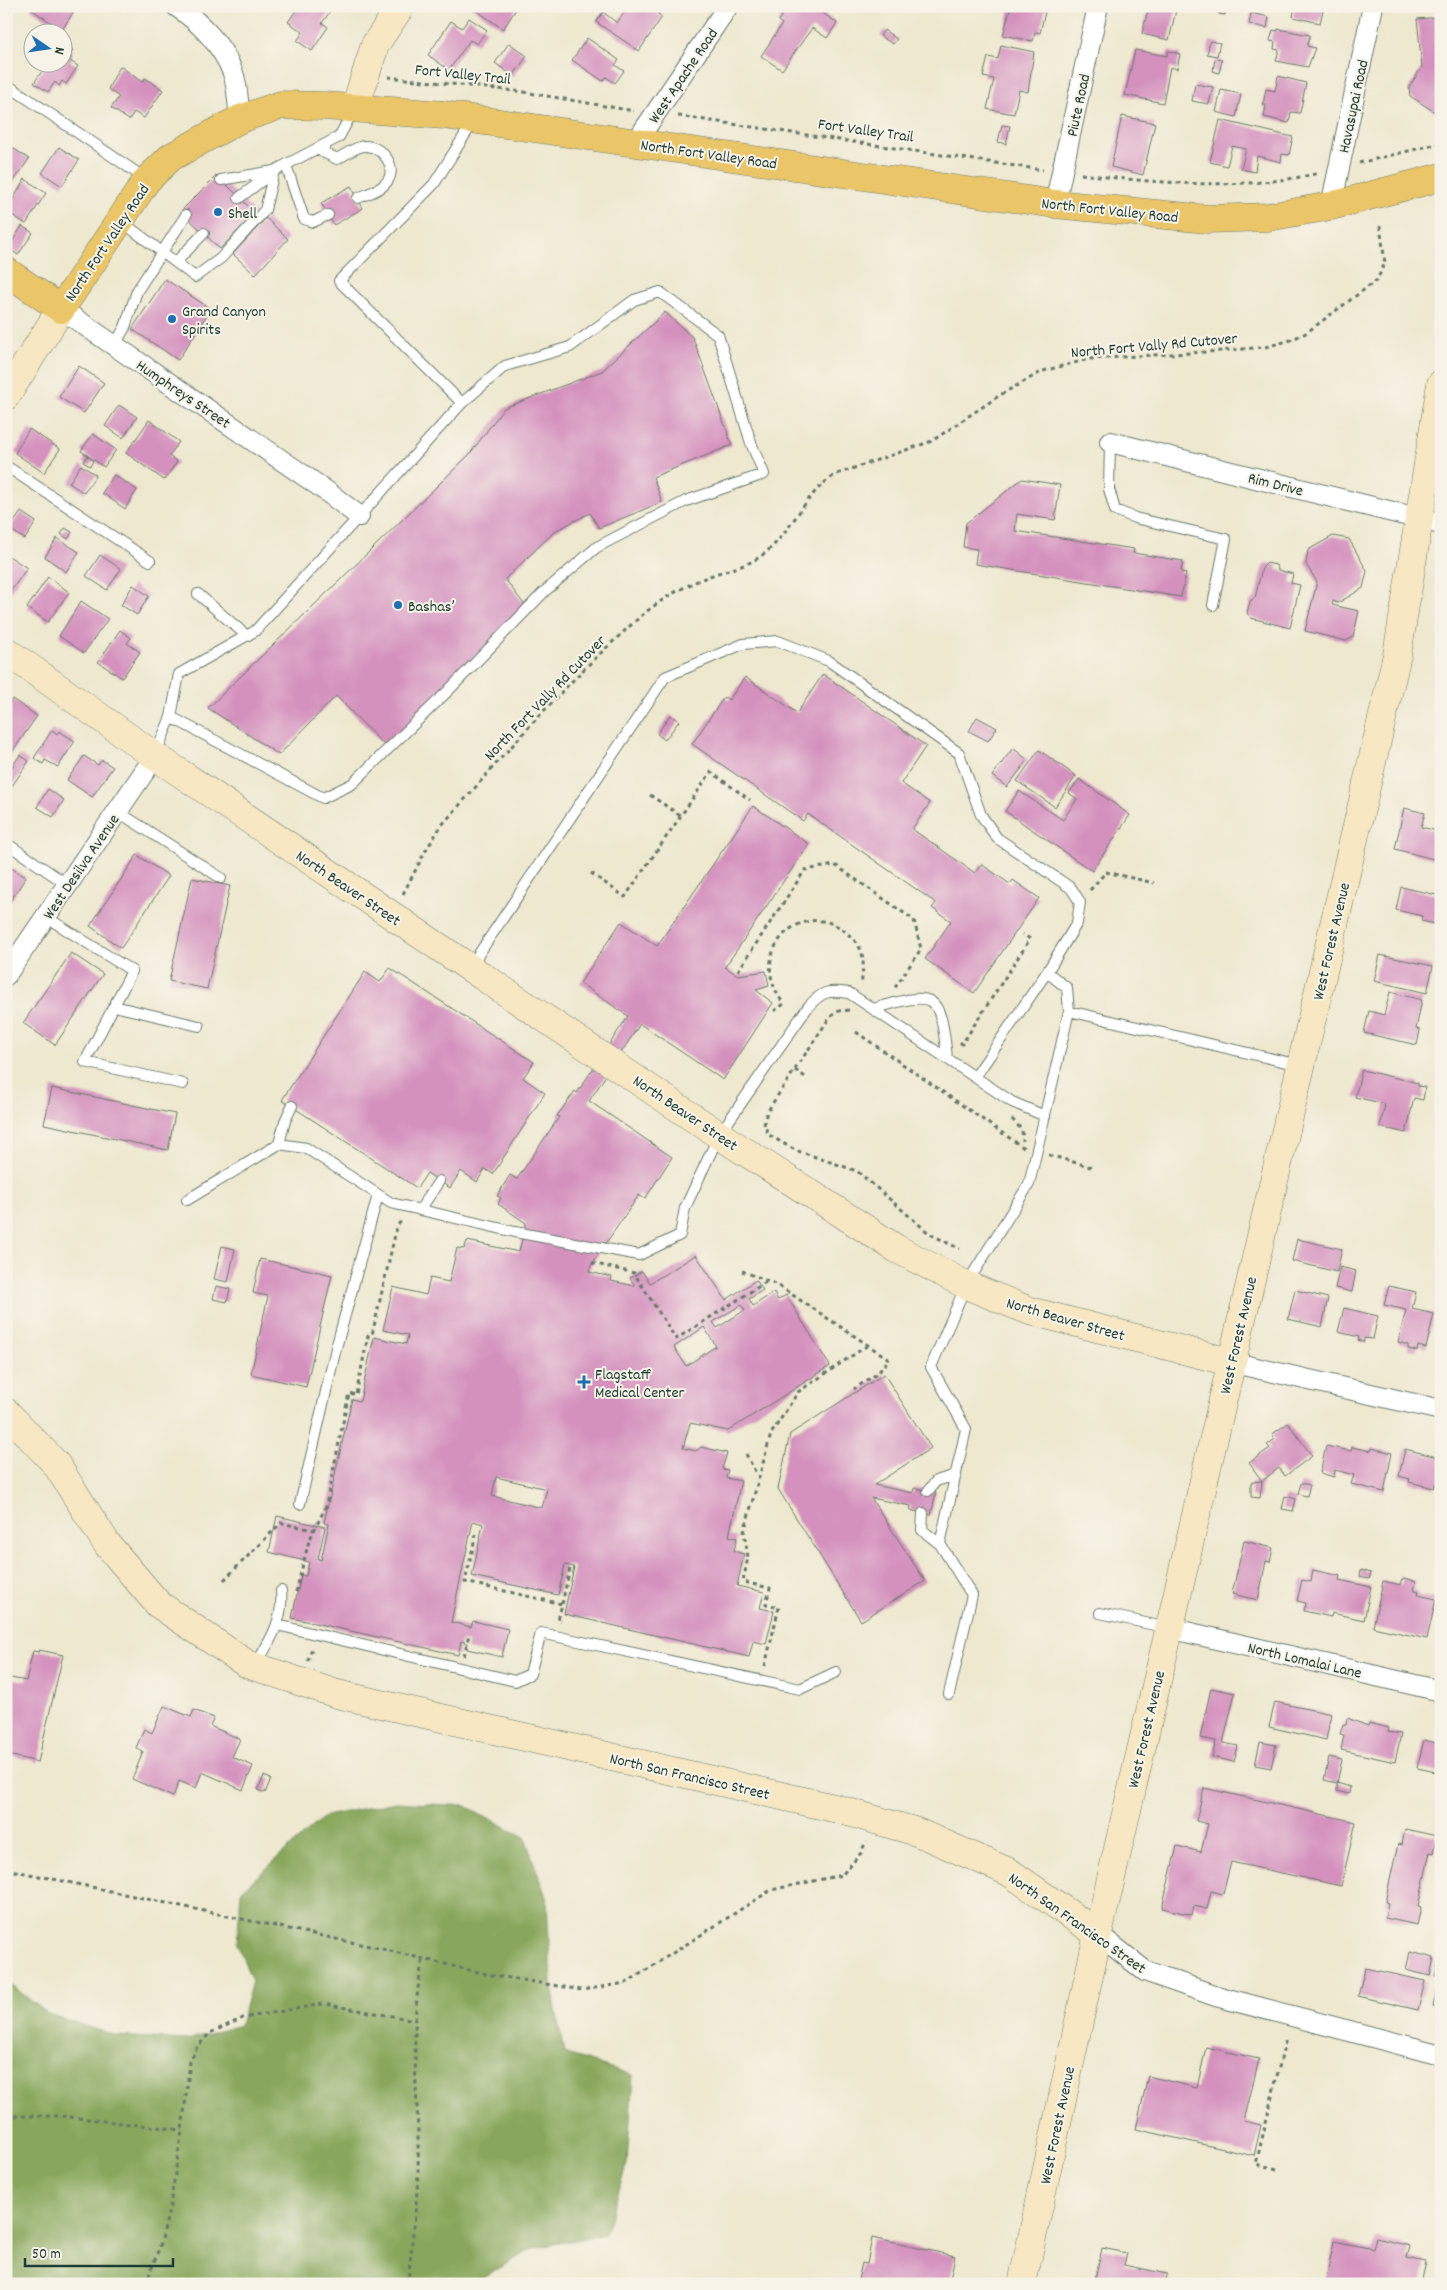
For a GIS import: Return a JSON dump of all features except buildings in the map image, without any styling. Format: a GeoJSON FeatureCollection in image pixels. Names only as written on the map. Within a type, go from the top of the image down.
{"type":"FeatureCollection","features":[{"type":"Feature","properties":{"kind":"main road","name":"North Fort Valley Road"},"geometry":{"type":"LineString","coordinates":[[61,309],[147,180],[171,157],[240,119],[281,105],[355,108],[475,119],[1055,204],[1207,219],[1268,218],[1331,206],[1441,177]]}},
{"type":"Feature","properties":{"kind":"main road","name":"Humphreys Street"},"geometry":{"type":"LineString","coordinates":[[6,271],[61,309]]}},
{"type":"Feature","properties":{"kind":"street"},"geometry":{"type":"LineString","coordinates":[[176,6],[193,18],[225,56],[234,74],[240,119]]}},
{"type":"Feature","properties":{"kind":"street"},"geometry":{"type":"LineString","coordinates":[[355,108],[375,45],[402,6]]}},
{"type":"Feature","properties":{"kind":"street","name":"West Apache Road"},"geometry":{"type":"LineString","coordinates":[[636,142],[728,6]]}},
{"type":"Feature","properties":{"kind":"street","name":"Piute Road"},"geometry":{"type":"LineString","coordinates":[[1055,204],[1098,6]]}},
{"type":"Feature","properties":{"kind":"street","name":"Havasupai Road"},"geometry":{"type":"LineString","coordinates":[[1331,206],[1373,6]]}},
{"type":"Feature","properties":{"kind":"street"},"geometry":{"type":"LineString","coordinates":[[6,396],[61,309]]}},
{"type":"Feature","properties":{"kind":"street","name":"Humphreys Street"},"geometry":{"type":"LineString","coordinates":[[61,309],[322,488],[359,516]]}},
{"type":"Feature","properties":{"kind":"street","name":"West Forest Avenue"},"geometry":{"type":"LineString","coordinates":[[1022,2284],[1098,1934],[1230,1362],[1430,522],[1441,384]]}},
{"type":"Feature","properties":{"kind":"street","name":"Rim Drive"},"geometry":{"type":"LineString","coordinates":[[1110,442],[1430,522]]}},
{"type":"Feature","properties":{"kind":"street","name":"North Beaver Street"},"geometry":{"type":"LineString","coordinates":[[6,652],[155,756],[719,1135],[897,1249],[966,1285],[1030,1311],[1230,1362],[1441,1410]]}},
{"type":"Feature","properties":{"kind":"street","name":"West Desilva Avenue"},"geometry":{"type":"LineString","coordinates":[[6,976],[155,756]]}},
{"type":"Feature","properties":{"kind":"street","name":"North San Francisco Street"},"geometry":{"type":"LineString","coordinates":[[6,1412],[56,1464],[107,1544],[158,1604],[247,1664],[337,1694],[818,1804],[917,1832],[1009,1872],[1098,1934],[1145,1971],[1225,1999],[1441,2055]]}},
{"type":"Feature","properties":{"kind":"street","name":"North Lomalai Lane"},"geometry":{"type":"LineString","coordinates":[[1169,1628],[1441,1691]]}},
{"type":"Feature","properties":{"kind":"lane"},"geometry":{"type":"LineString","coordinates":[[6,84],[147,180]]}},
{"type":"Feature","properties":{"kind":"lane"},"geometry":{"type":"LineString","coordinates":[[239,198],[274,171],[340,137],[355,108]]}},
{"type":"Feature","properties":{"kind":"lane"},"geometry":{"type":"LineString","coordinates":[[462,403],[338,281],[434,184],[475,119]]}},
{"type":"Feature","properties":{"kind":"lane"},"geometry":{"type":"LineString","coordinates":[[317,149],[337,159],[363,146],[377,148],[386,155],[390,165],[390,176],[385,184],[358,198]]}},
{"type":"Feature","properties":{"kind":"lane"},"geometry":{"type":"LineString","coordinates":[[286,165],[304,219],[312,222],[328,215]]}},
{"type":"Feature","properties":{"kind":"lane"},"geometry":{"type":"LineString","coordinates":[[221,180],[274,171]]}},
{"type":"Feature","properties":{"kind":"lane"},"geometry":{"type":"LineString","coordinates":[[120,220],[195,276],[221,258],[265,210],[274,171]]}},
{"type":"Feature","properties":{"kind":"lane"},"geometry":{"type":"LineString","coordinates":[[115,346],[125,327],[137,291],[186,215]]}},
{"type":"Feature","properties":{"kind":"lane"},"geometry":{"type":"LineString","coordinates":[[176,262],[204,233]]}},
{"type":"Feature","properties":{"kind":"lane"},"geometry":{"type":"LineString","coordinates":[[155,756],[171,717],[179,674],[255,631],[462,403],[505,366],[570,348],[634,300],[660,292],[718,334],[751,443],[764,474],[686,501],[596,547],[544,592],[448,691],[352,784],[323,798],[171,717]]}},
{"type":"Feature","properties":{"kind":"lane"},"geometry":{"type":"LineString","coordinates":[[1110,442],[1109,489],[1115,510],[1135,518],[1226,539],[1213,605]]}},
{"type":"Feature","properties":{"kind":"lane"},"geometry":{"type":"LineString","coordinates":[[6,466],[150,561]]}},
{"type":"Feature","properties":{"kind":"lane"},"geometry":{"type":"LineString","coordinates":[[198,594],[247,636]]}},
{"type":"Feature","properties":{"kind":"lane"},"geometry":{"type":"LineString","coordinates":[[470,968],[665,677],[744,644],[778,641],[829,661],[959,753],[981,814],[998,838],[1071,888],[1080,902],[1077,923],[1047,972],[976,1077]]}},
{"type":"Feature","properties":{"kind":"lane"},"geometry":{"type":"LineString","coordinates":[[118,811],[221,878]]}},
{"type":"Feature","properties":{"kind":"lane"},"geometry":{"type":"LineString","coordinates":[[6,843],[68,885]]}},
{"type":"Feature","properties":{"kind":"lane"},"geometry":{"type":"LineString","coordinates":[[46,917],[132,972],[86,1062],[183,1084]]}},
{"type":"Feature","properties":{"kind":"lane"},"geometry":{"type":"LineString","coordinates":[[940,1544],[966,1429],[930,1367],[966,1285],[1028,1184],[1069,1011],[1067,988],[1047,972]]}},
{"type":"Feature","properties":{"kind":"lane"},"geometry":{"type":"LineString","coordinates":[[187,1200],[280,1144],[306,1148],[391,1203],[515,1232],[639,1255],[680,1235],[684,1208],[719,1135],[818,996],[832,990],[849,993],[1012,1102],[1045,1116]]}},
{"type":"Feature","properties":{"kind":"lane"},"geometry":{"type":"LineString","coordinates":[[873,1009],[912,997],[926,999],[938,1008],[943,1017],[947,1058]]}},
{"type":"Feature","properties":{"kind":"lane"},"geometry":{"type":"LineString","coordinates":[[114,1006],[199,1026]]}},
{"type":"Feature","properties":{"kind":"lane"},"geometry":{"type":"LineString","coordinates":[[1069,1011],[1301,1065]]}},
{"type":"Feature","properties":{"kind":"lane"},"geometry":{"type":"LineString","coordinates":[[280,1144],[285,1121],[292,1106]]}},
{"type":"Feature","properties":{"kind":"lane"},"geometry":{"type":"LineString","coordinates":[[416,1209],[439,1181]]}},
{"type":"Feature","properties":{"kind":"lane"},"geometry":{"type":"LineString","coordinates":[[300,1504],[336,1348],[378,1195]]}},
{"type":"Feature","properties":{"kind":"lane"},"geometry":{"type":"LineString","coordinates":[[928,1491],[936,1481],[956,1474]]}},
{"type":"Feature","properties":{"kind":"lane"},"geometry":{"type":"LineString","coordinates":[[923,1513],[922,1530],[940,1544],[972,1595],[949,1694]]}},
{"type":"Feature","properties":{"kind":"lane"},"geometry":{"type":"LineString","coordinates":[[254,1666],[276,1632],[282,1605],[281,1591]]}},
{"type":"Feature","properties":{"kind":"lane"},"geometry":{"type":"LineString","coordinates":[[1100,1613],[1169,1628]]}},
{"type":"Feature","properties":{"kind":"lane"},"geometry":{"type":"LineString","coordinates":[[277,1625],[515,1680],[530,1674],[541,1634],[800,1689],[836,1672]]}},
{"type":"Feature","properties":{"kind":"path","name":"Fort Valley Trail"},"geometry":{"type":"LineString","coordinates":[[388,77],[524,92],[624,110]]}},
{"type":"Feature","properties":{"kind":"path","name":"Fort Valley Trail"},"geometry":{"type":"LineString","coordinates":[[686,116],[1041,170]]}},
{"type":"Feature","properties":{"kind":"path"},"geometry":{"type":"LineString","coordinates":[[1365,162],[1441,143]]}},
{"type":"Feature","properties":{"kind":"path"},"geometry":{"type":"LineString","coordinates":[[1082,174],[1144,182],[1255,183],[1312,175]]}},
{"type":"Feature","properties":{"kind":"path","name":"North Fort Vally Rd Cutover"},"geometry":{"type":"LineString","coordinates":[[405,891],[441,826],[574,678],[660,601],[701,579],[742,566],[759,558],[775,546],[818,487],[826,480],[932,441],[1011,388],[1043,371],[1068,363],[1089,359],[1265,347],[1288,341],[1306,333],[1377,280],[1385,263],[1380,226]]}},
{"type":"Feature","properties":{"kind":"path"},"geometry":{"type":"LineString","coordinates":[[591,874],[625,897],[711,772],[750,800]]}},
{"type":"Feature","properties":{"kind":"path"},"geometry":{"type":"LineString","coordinates":[[650,795],[681,816]]}},
{"type":"Feature","properties":{"kind":"path"},"geometry":{"type":"LineString","coordinates":[[738,971],[805,870],[835,865],[914,920],[921,949],[888,997]]}},
{"type":"Feature","properties":{"kind":"path"},"geometry":{"type":"LineString","coordinates":[[1080,902],[1106,872],[1154,883]]}},
{"type":"Feature","properties":{"kind":"path"},"geometry":{"type":"LineString","coordinates":[[774,1011],[784,1004],[776,994],[771,980],[770,954],[782,935],[800,924],[826,922],[847,932],[862,954],[864,965],[861,984],[868,988]]}},
{"type":"Feature","properties":{"kind":"path"},"geometry":{"type":"LineString","coordinates":[[957,1039],[962,1044],[1030,938],[1023,934]]}},
{"type":"Feature","properties":{"kind":"path"},"geometry":{"type":"LineString","coordinates":[[853,1011],[839,1011],[830,1017],[766,1115],[764,1125],[769,1135],[795,1150],[857,1171],[930,1234],[960,1249]]}},
{"type":"Feature","properties":{"kind":"path"},"geometry":{"type":"LineString","coordinates":[[856,1032],[1022,1147],[1091,1167]]}},
{"type":"Feature","properties":{"kind":"path"},"geometry":{"type":"LineString","coordinates":[[795,1070],[807,1078]]}},
{"type":"Feature","properties":{"kind":"path"},"geometry":{"type":"LineString","coordinates":[[1009,1118],[1022,1130],[1022,1147]]}},
{"type":"Feature","properties":{"kind":"path"},"geometry":{"type":"LineString","coordinates":[[296,1594],[309,1541],[326,1506],[349,1394],[356,1395],[397,1226],[416,1209]]}},
{"type":"Feature","properties":{"kind":"path"},"geometry":{"type":"LineString","coordinates":[[586,1262],[634,1273],[676,1339],[769,1280]]}},
{"type":"Feature","properties":{"kind":"path"},"geometry":{"type":"LineString","coordinates":[[742,1271],[769,1280],[813,1306],[889,1359],[878,1373],[854,1389]]}},
{"type":"Feature","properties":{"kind":"path"},"geometry":{"type":"LineString","coordinates":[[756,1664],[766,1667],[779,1607],[766,1604],[770,1588],[743,1582],[748,1557],[744,1532],[758,1475],[771,1434],[798,1392],[868,1345]]}},
{"type":"Feature","properties":{"kind":"path"},"geometry":{"type":"LineString","coordinates":[[746,1454],[758,1475]]}},
{"type":"Feature","properties":{"kind":"path"},"geometry":{"type":"LineString","coordinates":[[224,1580],[280,1523],[314,1530]]}},
{"type":"Feature","properties":{"kind":"path"},"geometry":{"type":"LineString","coordinates":[[476,1534],[465,1582],[562,1604]]}},
{"type":"Feature","properties":{"kind":"path"},"geometry":{"type":"LineString","coordinates":[[568,1622],[558,1620],[570,1568]]}},
{"type":"Feature","properties":{"kind":"path"},"geometry":{"type":"LineString","coordinates":[[463,1660],[469,1634]]}},
{"type":"Feature","properties":{"kind":"path"},"geometry":{"type":"LineString","coordinates":[[6,1869],[486,1974],[582,1990],[626,1983],[771,1890],[842,1875],[861,1853],[875,1820]]}},
{"type":"Feature","properties":{"kind":"path"},"geometry":{"type":"LineString","coordinates":[[408,2284],[418,2169],[414,2020],[416,1990],[423,1959]]}},
{"type":"Feature","properties":{"kind":"path"},"geometry":{"type":"LineString","coordinates":[[146,2284],[161,2243],[170,2206],[190,2062],[197,2047],[210,2033],[242,2018],[323,2004],[414,2020]]}},
{"type":"Feature","properties":{"kind":"path"},"geometry":{"type":"LineString","coordinates":[[1277,2169],[1256,2164],[1286,2038]]}},
{"type":"Feature","properties":{"kind":"path"},"geometry":{"type":"LineString","coordinates":[[6,2116],[61,2116],[182,2130]]}},
{"type":"Feature","properties":{"kind":"green space"},"geometry":{"type":"Polygon","coordinates":[[[396,1802],[466,1806],[525,1837],[547,1900],[551,1981],[564,2053],[633,2075],[627,2164],[605,2234],[534,2248],[479,2280],[477,2284],[6,2284],[6,1981],[48,2014],[117,2036],[187,2040],[240,2025],[252,1981],[237,1944],[241,1891],[325,1816],[396,1802]]]}},
{"type":"Feature","properties":{"kind":"place","name":"Shell"},"geometry":{"type":"Point","coordinates":[218,212]}},
{"type":"Feature","properties":{"kind":"place","name":"Grand Canyon Spirits"},"geometry":{"type":"Point","coordinates":[172,319]}},
{"type":"Feature","properties":{"kind":"place","name":"Bashas’"},"geometry":{"type":"Point","coordinates":[398,605]}},
{"type":"Feature","properties":{"kind":"place","name":"Flagstaff Medical Center"},"geometry":{"type":"Point","coordinates":[584,1382]}}]}
